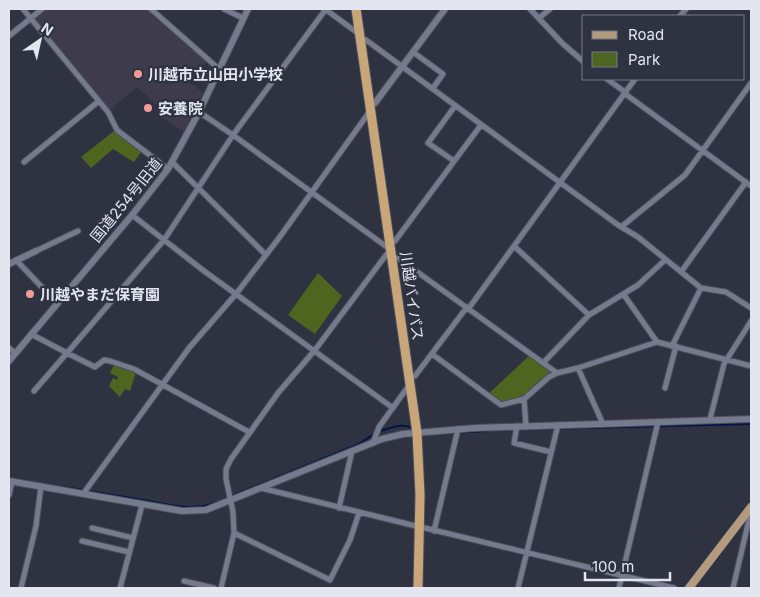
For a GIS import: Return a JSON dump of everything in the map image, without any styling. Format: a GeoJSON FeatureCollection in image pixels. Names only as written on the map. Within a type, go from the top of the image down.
{"type":"FeatureCollection","features":[{"type":"Feature","properties":{"kind":"highway","name":"川越バイパス"},"geometry":{"type":"LineString","coordinates":[[356,9],[363,37],[391,250],[413,380]]}},
{"type":"Feature","properties":{"kind":"highway","name":"川越バイパス"},"geometry":{"type":"LineString","coordinates":[[362,9],[363,37]]}},
{"type":"Feature","properties":{"kind":"highway","name":"川越バイパス"},"geometry":{"type":"LineString","coordinates":[[373,106],[396,241],[420,433],[426,529],[423,588]]}},
{"type":"Feature","properties":{"kind":"highway","name":"川越バイパス"},"geometry":{"type":"LineString","coordinates":[[418,588],[426,529]]}},
{"type":"Feature","properties":{"kind":"main road"},"geometry":{"type":"LineString","coordinates":[[689,588],[751,507]]}},
{"type":"Feature","properties":{"kind":"street"},"geometry":{"type":"LineString","coordinates":[[23,9],[108,112],[117,130],[168,169]]}},
{"type":"Feature","properties":{"kind":"street"},"geometry":{"type":"LineString","coordinates":[[9,36],[42,9]]}},
{"type":"Feature","properties":{"kind":"street"},"geometry":{"type":"LineString","coordinates":[[151,9],[219,70]]}},
{"type":"Feature","properties":{"kind":"street"},"geometry":{"type":"LineString","coordinates":[[224,9],[244,18]]}},
{"type":"Feature","properties":{"kind":"street","name":"国道254号旧道"},"geometry":{"type":"LineString","coordinates":[[9,360],[132,215],[168,169],[248,9]]}},
{"type":"Feature","properties":{"kind":"street"},"geometry":{"type":"LineString","coordinates":[[34,391],[164,240],[233,135],[325,9],[621,227],[638,237],[701,288],[726,292],[751,308]]}},
{"type":"Feature","properties":{"kind":"street"},"geometry":{"type":"LineString","coordinates":[[82,494],[189,348],[236,294],[266,255],[445,9]]}},
{"type":"Feature","properties":{"kind":"street"},"geometry":{"type":"LineString","coordinates":[[530,9],[563,44],[582,60]]}},
{"type":"Feature","properties":{"kind":"street"},"geometry":{"type":"LineString","coordinates":[[539,18],[550,9]]}},
{"type":"Feature","properties":{"kind":"street"},"geometry":{"type":"LineString","coordinates":[[413,52],[443,74],[433,88]]}},
{"type":"Feature","properties":{"kind":"street"},"geometry":{"type":"LineString","coordinates":[[608,80],[751,186]]}},
{"type":"Feature","properties":{"kind":"street"},"geometry":{"type":"LineString","coordinates":[[373,442],[379,428],[413,380],[514,246],[634,80]]}},
{"type":"Feature","properties":{"kind":"street"},"geometry":{"type":"LineString","coordinates":[[621,227],[685,175],[751,83]]}},
{"type":"Feature","properties":{"kind":"street"},"geometry":{"type":"LineString","coordinates":[[24,162],[99,101]]}},
{"type":"Feature","properties":{"kind":"street"},"geometry":{"type":"LineString","coordinates":[[454,161],[428,143],[455,106]]}},
{"type":"Feature","properties":{"kind":"street"},"geometry":{"type":"LineString","coordinates":[[198,112],[233,135],[391,250],[315,350],[278,393],[249,432],[226,469],[226,479],[232,500],[234,533],[221,588]]}},
{"type":"Feature","properties":{"kind":"street"},"geometry":{"type":"LineString","coordinates":[[396,241],[481,125]]}},
{"type":"Feature","properties":{"kind":"street"},"geometry":{"type":"LineString","coordinates":[[172,162],[266,255]]}},
{"type":"Feature","properties":{"kind":"street"},"geometry":{"type":"LineString","coordinates":[[680,272],[746,182]]}},
{"type":"Feature","properties":{"kind":"street"},"geometry":{"type":"LineString","coordinates":[[132,215],[236,294],[393,408]]}},
{"type":"Feature","properties":{"kind":"street"},"geometry":{"type":"LineString","coordinates":[[9,264],[78,231]]}},
{"type":"Feature","properties":{"kind":"street"},"geometry":{"type":"LineString","coordinates":[[514,246],[589,315]]}},
{"type":"Feature","properties":{"kind":"street"},"geometry":{"type":"LineString","coordinates":[[398,258],[556,373]]}},
{"type":"Feature","properties":{"kind":"street"},"geometry":{"type":"LineString","coordinates":[[16,260],[57,303]]}},
{"type":"Feature","properties":{"kind":"street"},"geometry":{"type":"LineString","coordinates":[[543,363],[589,315],[624,295],[647,278],[665,260]]}},
{"type":"Feature","properties":{"kind":"street"},"geometry":{"type":"LineString","coordinates":[[665,388],[674,346],[701,288]]}},
{"type":"Feature","properties":{"kind":"street"},"geometry":{"type":"LineString","coordinates":[[624,295],[657,342]]}},
{"type":"Feature","properties":{"kind":"street"},"geometry":{"type":"LineString","coordinates":[[710,419],[726,359],[751,321]]}},
{"type":"Feature","properties":{"kind":"street"},"geometry":{"type":"LineString","coordinates":[[31,334],[95,367],[104,360],[110,360],[134,369],[249,432]]}},
{"type":"Feature","properties":{"kind":"street"},"geometry":{"type":"LineString","coordinates":[[432,354],[501,405],[524,399],[556,373],[578,368],[657,342],[751,366]]}},
{"type":"Feature","properties":{"kind":"street"},"geometry":{"type":"LineString","coordinates":[[9,348],[15,353]]}},
{"type":"Feature","properties":{"kind":"street"},"geometry":{"type":"LineString","coordinates":[[578,368],[603,424]]}},
{"type":"Feature","properties":{"kind":"street"},"geometry":{"type":"LineString","coordinates":[[524,399],[526,426]]}},
{"type":"Feature","properties":{"kind":"street"},"geometry":{"type":"LineString","coordinates":[[9,495],[10,482],[142,505],[182,511],[197,511],[232,500],[393,435],[517,426],[751,419]]}},
{"type":"Feature","properties":{"kind":"street"},"geometry":{"type":"LineString","coordinates":[[618,588],[658,422]]}},
{"type":"Feature","properties":{"kind":"street"},"geometry":{"type":"LineString","coordinates":[[518,588],[558,425]]}},
{"type":"Feature","properties":{"kind":"street"},"geometry":{"type":"LineString","coordinates":[[517,426],[514,443],[551,452]]}},
{"type":"Feature","properties":{"kind":"street"},"geometry":{"type":"LineString","coordinates":[[426,529],[458,430]]}},
{"type":"Feature","properties":{"kind":"street"},"geometry":{"type":"LineString","coordinates":[[339,508],[352,451]]}},
{"type":"Feature","properties":{"kind":"street"},"geometry":{"type":"LineString","coordinates":[[21,588],[36,526],[41,486]]}},
{"type":"Feature","properties":{"kind":"street"},"geometry":{"type":"LineString","coordinates":[[261,488],[674,588]]}},
{"type":"Feature","properties":{"kind":"street"},"geometry":{"type":"LineString","coordinates":[[120,588],[142,505]]}},
{"type":"Feature","properties":{"kind":"street"},"geometry":{"type":"LineString","coordinates":[[733,588],[751,507]]}},
{"type":"Feature","properties":{"kind":"street"},"geometry":{"type":"LineString","coordinates":[[234,533],[330,580],[350,540],[358,513]]}},
{"type":"Feature","properties":{"kind":"street"},"geometry":{"type":"LineString","coordinates":[[92,528],[133,538]]}},
{"type":"Feature","properties":{"kind":"street"},"geometry":{"type":"LineString","coordinates":[[82,541],[129,552]]}},
{"type":"Feature","properties":{"kind":"street"},"geometry":{"type":"LineString","coordinates":[[184,581],[214,588]]}},
{"type":"Feature","properties":{"kind":"shaded area","name":"川越市立山田小学校"},"geometry":{"type":"Polygon","coordinates":[[[45,9],[147,9],[207,61],[188,82],[203,92],[184,132],[156,114],[160,108],[137,87],[110,110],[36,20],[36,17],[45,9]]]}},
{"type":"Feature","properties":{"kind":"green space"},"geometry":{"type":"Polygon","coordinates":[[[114,131],[142,151],[134,162],[113,149],[91,168],[81,157],[114,131]]]}},
{"type":"Feature","properties":{"kind":"green space"},"geometry":{"type":"Polygon","coordinates":[[[318,273],[342,296],[315,334],[288,315],[318,273]]]}},
{"type":"Feature","properties":{"kind":"green space"},"geometry":{"type":"Polygon","coordinates":[[[529,356],[551,373],[523,397],[501,404],[487,395],[529,356]]]}},
{"type":"Feature","properties":{"kind":"green space"},"geometry":{"type":"Polygon","coordinates":[[[114,365],[136,372],[130,391],[125,389],[120,397],[109,386],[113,378],[117,380],[118,377],[110,373],[114,365]]]}},
{"type":"Feature","properties":{"kind":"waterway"},"geometry":{"type":"LineString","coordinates":[[497,430],[751,424]]}},
{"type":"Feature","properties":{"kind":"waterway"},"geometry":{"type":"LineString","coordinates":[[378,432],[401,426],[414,429]]}},
{"type":"Feature","properties":{"kind":"waterway"},"geometry":{"type":"LineString","coordinates":[[430,434],[487,431]]}},
{"type":"Feature","properties":{"kind":"waterway"},"geometry":{"type":"LineString","coordinates":[[234,495],[359,444],[374,434]]}},
{"type":"Feature","properties":{"kind":"waterway"},"geometry":{"type":"LineString","coordinates":[[63,487],[83,490]]}},
{"type":"Feature","properties":{"kind":"waterway"},"geometry":{"type":"LineString","coordinates":[[88,491],[184,507],[210,505],[218,502]]}},
{"type":"Feature","properties":{"kind":"place","name":"川越市立山田小学校"},"geometry":{"type":"Point","coordinates":[138,74]}},
{"type":"Feature","properties":{"kind":"place","name":"安養院"},"geometry":{"type":"Point","coordinates":[148,108]}},
{"type":"Feature","properties":{"kind":"place","name":"川越やまだ保育園"},"geometry":{"type":"Point","coordinates":[30,294]}}]}
